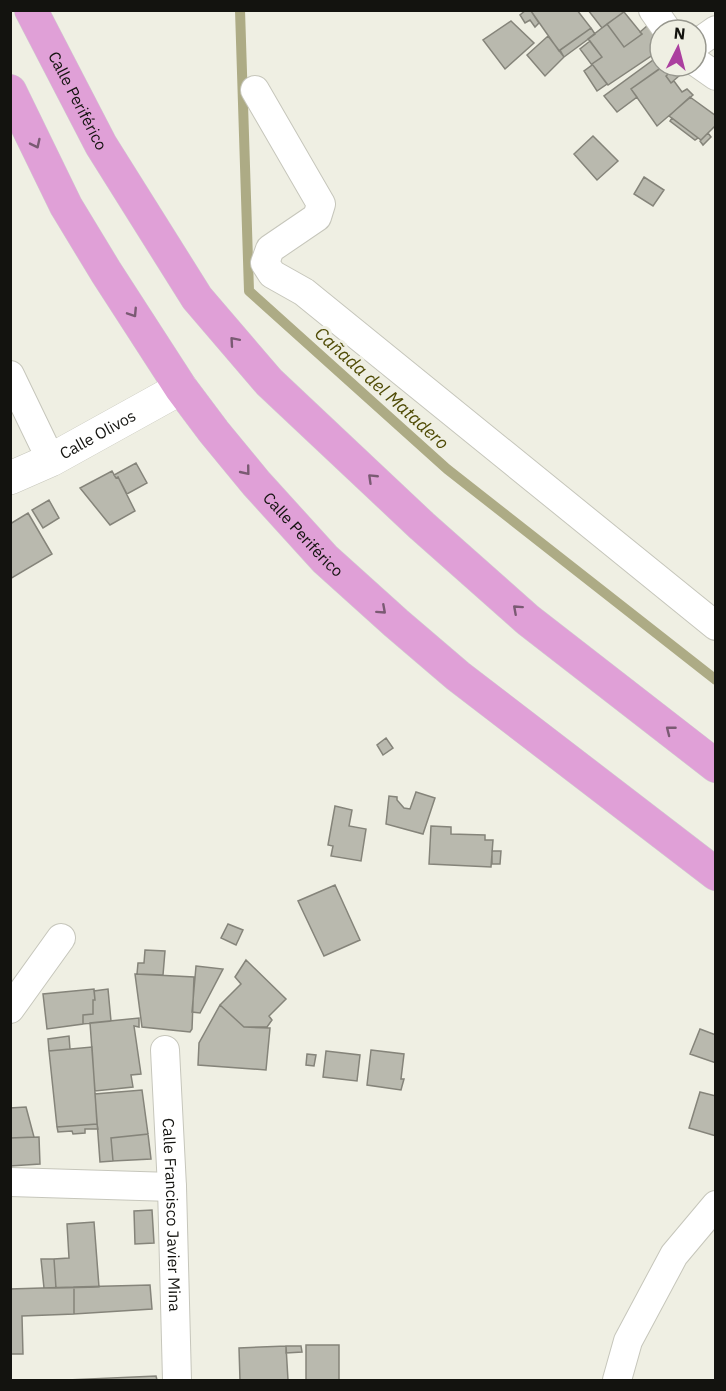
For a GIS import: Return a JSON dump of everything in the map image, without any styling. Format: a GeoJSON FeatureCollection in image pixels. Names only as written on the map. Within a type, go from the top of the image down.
{"type":"FeatureCollection","features":[{"type":"Feature","properties":{"kind":"highway","name":"Calle Periférico"},"geometry":{"type":"LineString","coordinates":[[31,10],[100,145],[197,298],[269,382],[422,526],[528,620],[716,766]]}},
{"type":"Feature","properties":{"kind":"highway","name":"Calle Periférico"},"geometry":{"type":"LineString","coordinates":[[10,91],[66,206],[106,272],[181,388],[256,483],[325,559],[458,676],[716,874]]}},
{"type":"Feature","properties":{"kind":"street"},"geometry":{"type":"LineString","coordinates":[[255,90],[321,204],[317,217],[270,249],[265,264],[272,274],[304,292],[716,626]]}},
{"type":"Feature","properties":{"kind":"street"},"geometry":{"type":"LineString","coordinates":[[12,385],[51,460]]}},
{"type":"Feature","properties":{"kind":"street","name":"Calle Olivos"},"geometry":{"type":"LineString","coordinates":[[10,478],[51,460],[181,388]]}},
{"type":"Feature","properties":{"kind":"street"},"geometry":{"type":"LineString","coordinates":[[10,1009],[61,938]]}},
{"type":"Feature","properties":{"kind":"street","name":"Calle Francisco Javier Mina"},"geometry":{"type":"LineString","coordinates":[[165,1050],[172,1186],[177,1380]]}},
{"type":"Feature","properties":{"kind":"street"},"geometry":{"type":"LineString","coordinates":[[10,1182],[172,1186]]}},
{"type":"Feature","properties":{"kind":"street"},"geometry":{"type":"LineString","coordinates":[[617,1380],[628,1341],[674,1256],[716,1205]]}},
{"type":"Feature","properties":{"kind":"building"},"geometry":{"type":"Polygon","coordinates":[[[526,10],[532,10],[539,23],[535,27],[530,20],[525,23],[520,15],[526,10]]]}},
{"type":"Feature","properties":{"kind":"building"},"geometry":{"type":"Polygon","coordinates":[[[532,10],[577,10],[591,28],[559,51],[532,10]]]}},
{"type":"Feature","properties":{"kind":"building"},"geometry":{"type":"Polygon","coordinates":[[[588,10],[626,10],[602,28],[588,10]]]}},
{"type":"Feature","properties":{"kind":"building"},"geometry":{"type":"Polygon","coordinates":[[[624,12],[642,34],[624,47],[607,24],[624,12]]]}},
{"type":"Feature","properties":{"kind":"building"},"geometry":{"type":"Polygon","coordinates":[[[511,21],[534,43],[505,69],[483,40],[511,21]]]}},
{"type":"Feature","properties":{"kind":"building"},"geometry":{"type":"Polygon","coordinates":[[[607,24],[624,47],[642,34],[640,32],[648,25],[648,58],[608,85],[592,64],[602,57],[588,39],[607,24]]]}},
{"type":"Feature","properties":{"kind":"building"},"geometry":{"type":"Polygon","coordinates":[[[591,28],[595,34],[564,57],[560,50],[591,28]]]}},
{"type":"Feature","properties":{"kind":"building"},"geometry":{"type":"Polygon","coordinates":[[[548,36],[564,57],[545,76],[527,55],[548,36]]]}},
{"type":"Feature","properties":{"kind":"building"},"geometry":{"type":"Polygon","coordinates":[[[590,41],[602,57],[592,64],[607,84],[597,91],[584,71],[592,65],[580,49],[590,41]]]}},
{"type":"Feature","properties":{"kind":"building"},"geometry":{"type":"Polygon","coordinates":[[[648,64],[648,77],[631,89],[637,97],[617,112],[604,96],[648,64]]]}},
{"type":"Feature","properties":{"kind":"building"},"geometry":{"type":"Polygon","coordinates":[[[648,77],[667,78],[671,83],[674,81],[682,92],[687,89],[693,95],[657,126],[631,89],[648,77]]]}},
{"type":"Feature","properties":{"kind":"building"},"geometry":{"type":"Polygon","coordinates":[[[667,78],[677,78],[671,83],[667,78]]]}},
{"type":"Feature","properties":{"kind":"building"},"geometry":{"type":"Polygon","coordinates":[[[690,97],[716,116],[716,125],[701,140],[669,116],[690,97]]]}},
{"type":"Feature","properties":{"kind":"building"},"geometry":{"type":"Polygon","coordinates":[[[672,118],[698,138],[695,140],[670,121],[672,118]]]}},
{"type":"Feature","properties":{"kind":"building"},"geometry":{"type":"Polygon","coordinates":[[[708,133],[711,137],[703,145],[700,141],[708,133]]]}},
{"type":"Feature","properties":{"kind":"building"},"geometry":{"type":"Polygon","coordinates":[[[593,136],[618,161],[597,180],[574,154],[593,136]]]}},
{"type":"Feature","properties":{"kind":"building"},"geometry":{"type":"Polygon","coordinates":[[[644,177],[664,190],[653,206],[634,194],[644,177]]]}},
{"type":"Feature","properties":{"kind":"building"},"geometry":{"type":"Polygon","coordinates":[[[136,463],[147,483],[127,494],[118,477],[114,475],[136,463]]]}},
{"type":"Feature","properties":{"kind":"building"},"geometry":{"type":"Polygon","coordinates":[[[112,471],[116,478],[118,477],[135,511],[110,525],[80,488],[112,471]]]}},
{"type":"Feature","properties":{"kind":"building"},"geometry":{"type":"Polygon","coordinates":[[[49,500],[59,518],[43,528],[32,510],[49,500]]]}},
{"type":"Feature","properties":{"kind":"building"},"geometry":{"type":"Polygon","coordinates":[[[28,513],[52,554],[10,579],[10,524],[28,513]]]}},
{"type":"Feature","properties":{"kind":"building"},"geometry":{"type":"Polygon","coordinates":[[[386,738],[393,748],[383,755],[377,745],[386,738]]]}},
{"type":"Feature","properties":{"kind":"building"},"geometry":{"type":"Polygon","coordinates":[[[416,792],[435,798],[423,834],[386,824],[389,796],[397,797],[404,808],[410,809],[416,792]]]}},
{"type":"Feature","properties":{"kind":"building"},"geometry":{"type":"Polygon","coordinates":[[[335,806],[352,810],[349,826],[366,829],[361,861],[331,856],[333,846],[328,845],[335,806]]]}},
{"type":"Feature","properties":{"kind":"building"},"geometry":{"type":"Polygon","coordinates":[[[431,826],[451,827],[451,834],[485,835],[485,840],[493,840],[491,867],[429,864],[431,826]]]}},
{"type":"Feature","properties":{"kind":"building"},"geometry":{"type":"Polygon","coordinates":[[[492,851],[501,851],[500,864],[492,864],[492,851]]]}},
{"type":"Feature","properties":{"kind":"building"},"geometry":{"type":"Polygon","coordinates":[[[335,885],[360,940],[324,956],[298,901],[335,885]]]}},
{"type":"Feature","properties":{"kind":"building"},"geometry":{"type":"Polygon","coordinates":[[[228,924],[243,930],[236,945],[221,938],[228,924]]]}},
{"type":"Feature","properties":{"kind":"building"},"geometry":{"type":"Polygon","coordinates":[[[145,950],[165,951],[163,975],[137,974],[138,963],[144,963],[145,950]]]}},
{"type":"Feature","properties":{"kind":"building"},"geometry":{"type":"Polygon","coordinates":[[[246,960],[286,999],[269,1016],[272,1020],[267,1027],[244,1027],[220,1005],[241,984],[235,977],[246,960]]]}},
{"type":"Feature","properties":{"kind":"building"},"geometry":{"type":"Polygon","coordinates":[[[196,966],[223,969],[200,1013],[192,1012],[196,966]]]}},
{"type":"Feature","properties":{"kind":"building"},"geometry":{"type":"Polygon","coordinates":[[[135,974],[194,977],[190,1032],[142,1027],[135,974]]]}},
{"type":"Feature","properties":{"kind":"building"},"geometry":{"type":"Polygon","coordinates":[[[94,989],[93,1014],[83,1015],[83,1024],[47,1029],[43,994],[94,989]]]}},
{"type":"Feature","properties":{"kind":"building"},"geometry":{"type":"Polygon","coordinates":[[[108,989],[111,1021],[83,1024],[83,1015],[93,1014],[94,991],[108,989]]]}},
{"type":"Feature","properties":{"kind":"building"},"geometry":{"type":"Polygon","coordinates":[[[220,1005],[244,1027],[270,1028],[266,1070],[198,1065],[199,1043],[220,1005]]]}},
{"type":"Feature","properties":{"kind":"building"},"geometry":{"type":"Polygon","coordinates":[[[139,1018],[139,1027],[134,1026],[141,1074],[131,1075],[133,1087],[95,1091],[90,1023],[139,1018]]]}},
{"type":"Feature","properties":{"kind":"building"},"geometry":{"type":"Polygon","coordinates":[[[700,1029],[716,1035],[716,1063],[690,1054],[700,1029]]]}},
{"type":"Feature","properties":{"kind":"building"},"geometry":{"type":"Polygon","coordinates":[[[69,1036],[70,1049],[49,1051],[48,1039],[69,1036]]]}},
{"type":"Feature","properties":{"kind":"building"},"geometry":{"type":"Polygon","coordinates":[[[92,1047],[97,1124],[57,1127],[49,1051],[92,1047]]]}},
{"type":"Feature","properties":{"kind":"building"},"geometry":{"type":"Polygon","coordinates":[[[371,1050],[404,1054],[401,1079],[404,1079],[401,1090],[367,1085],[371,1050]]]}},
{"type":"Feature","properties":{"kind":"building"},"geometry":{"type":"Polygon","coordinates":[[[326,1051],[360,1055],[357,1081],[323,1077],[326,1051]]]}},
{"type":"Feature","properties":{"kind":"building"},"geometry":{"type":"Polygon","coordinates":[[[307,1054],[316,1055],[314,1066],[306,1065],[307,1054]]]}},
{"type":"Feature","properties":{"kind":"building"},"geometry":{"type":"Polygon","coordinates":[[[142,1090],[148,1134],[111,1138],[113,1161],[100,1162],[95,1094],[142,1090]]]}},
{"type":"Feature","properties":{"kind":"building"},"geometry":{"type":"Polygon","coordinates":[[[700,1092],[716,1096],[716,1136],[689,1128],[700,1092]]]}},
{"type":"Feature","properties":{"kind":"building"},"geometry":{"type":"Polygon","coordinates":[[[26,1107],[34,1137],[10,1138],[10,1108],[26,1107]]]}},
{"type":"Feature","properties":{"kind":"building"},"geometry":{"type":"Polygon","coordinates":[[[97,1124],[98,1129],[85,1129],[85,1133],[73,1134],[72,1131],[58,1132],[57,1127],[97,1124]]]}},
{"type":"Feature","properties":{"kind":"building"},"geometry":{"type":"Polygon","coordinates":[[[148,1134],[151,1159],[113,1161],[111,1138],[148,1134]]]}},
{"type":"Feature","properties":{"kind":"building"},"geometry":{"type":"Polygon","coordinates":[[[39,1137],[40,1164],[10,1166],[10,1138],[39,1137]]]}},
{"type":"Feature","properties":{"kind":"building"},"geometry":{"type":"Polygon","coordinates":[[[152,1210],[154,1243],[135,1244],[134,1211],[152,1210]]]}},
{"type":"Feature","properties":{"kind":"building"},"geometry":{"type":"Polygon","coordinates":[[[94,1222],[99,1287],[56,1288],[54,1259],[69,1258],[67,1224],[94,1222]]]}},
{"type":"Feature","properties":{"kind":"building"},"geometry":{"type":"Polygon","coordinates":[[[41,1259],[54,1259],[56,1288],[44,1288],[41,1259]]]}},
{"type":"Feature","properties":{"kind":"building"},"geometry":{"type":"Polygon","coordinates":[[[150,1285],[152,1309],[74,1314],[74,1287],[150,1285]]]}},
{"type":"Feature","properties":{"kind":"building"},"geometry":{"type":"Polygon","coordinates":[[[74,1287],[74,1314],[22,1316],[23,1354],[10,1354],[10,1289],[74,1287]]]}},
{"type":"Feature","properties":{"kind":"building"},"geometry":{"type":"Polygon","coordinates":[[[306,1345],[339,1345],[339,1380],[306,1380],[306,1345]]]}},
{"type":"Feature","properties":{"kind":"building"},"geometry":{"type":"Polygon","coordinates":[[[286,1346],[288,1380],[240,1380],[239,1348],[286,1346]]]}},
{"type":"Feature","properties":{"kind":"building"},"geometry":{"type":"Polygon","coordinates":[[[286,1346],[301,1346],[302,1352],[286,1353],[286,1346]]]}},
{"type":"Feature","properties":{"kind":"building"},"geometry":{"type":"Polygon","coordinates":[[[156,1376],[157,1380],[67,1380],[156,1376]]]}},
{"type":"Feature","properties":{"kind":"waterway","name":"Cañada del Matadero"},"geometry":{"type":"LineString","coordinates":[[240,10],[249,291],[447,469],[716,680]]}}]}
